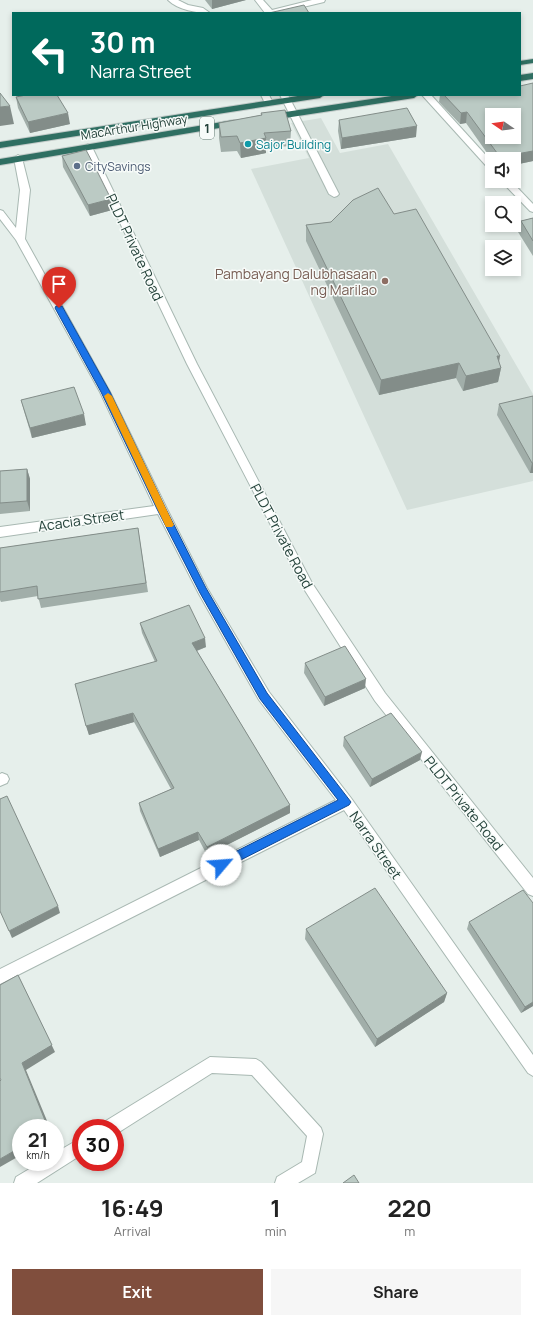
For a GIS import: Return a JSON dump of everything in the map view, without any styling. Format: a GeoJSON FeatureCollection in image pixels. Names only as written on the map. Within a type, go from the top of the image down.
{"type":"FeatureCollection","features":[{"type":"Feature","properties":{"kind":"highway"},"geometry":{"type":"LineString","coordinates":[[521,63],[533,61]]}},
{"type":"Feature","properties":{"kind":"highway"},"geometry":{"type":"LineString","coordinates":[[521,78],[533,76]]}},
{"type":"Feature","properties":{"kind":"highway","name":"MacArthur Highway"},"geometry":{"type":"LineString","coordinates":[[0,146],[267,99],[303,96]]}},
{"type":"Feature","properties":{"kind":"highway"},"geometry":{"type":"LineString","coordinates":[[264,118],[407,96]]}},
{"type":"Feature","properties":{"kind":"highway","name":"MacArthur Highway"},"geometry":{"type":"LineString","coordinates":[[0,162],[241,122]]}},
{"type":"Feature","properties":{"kind":"street"},"geometry":{"type":"LineString","coordinates":[[172,0],[186,7],[204,12]]}},
{"type":"Feature","properties":{"kind":"street"},"geometry":{"type":"LineString","coordinates":[[259,0],[268,12]]}},
{"type":"Feature","properties":{"kind":"street"},"geometry":{"type":"LineString","coordinates":[[273,12],[321,0]]}},
{"type":"Feature","properties":{"kind":"street"},"geometry":{"type":"LineString","coordinates":[[427,96],[485,159]]}},
{"type":"Feature","properties":{"kind":"street"},"geometry":{"type":"LineString","coordinates":[[286,97],[334,194]]}},
{"type":"Feature","properties":{"kind":"street","name":"PLDT Private Road"},"geometry":{"type":"LineString","coordinates":[[88,147],[192,364],[308,586],[380,697],[533,889]]}},
{"type":"Feature","properties":{"kind":"street"},"geometry":{"type":"LineString","coordinates":[[18,158],[25,190],[20,239]]}},
{"type":"Feature","properties":{"kind":"street"},"geometry":{"type":"LineString","coordinates":[[513,188],[533,209]]}},
{"type":"Feature","properties":{"kind":"street","name":"Narra Street"},"geometry":{"type":"LineString","coordinates":[[0,213],[20,239],[106,392],[161,509],[203,591],[264,696],[346,802],[533,1068]]}},
{"type":"Feature","properties":{"kind":"street","name":"Acacia Street"},"geometry":{"type":"LineString","coordinates":[[0,532],[161,509]]}},
{"type":"Feature","properties":{"kind":"street"},"geometry":{"type":"LineString","coordinates":[[0,977],[346,802]]}},
{"type":"Feature","properties":{"kind":"street"},"geometry":{"type":"LineString","coordinates":[[124,1119],[210,1065],[256,1067],[315,1134],[309,1167],[283,1183]]}},
{"type":"Feature","properties":{"kind":"street"},"geometry":{"type":"LineString","coordinates":[[22,1183],[72,1152]]}},
{"type":"Feature","properties":{"kind":"shaded area","name":"Pambayang Dalubhasaan ng Marilao"},"geometry":{"type":"Polygon","coordinates":[[[321,118],[340,153],[388,144],[533,394],[533,481],[407,510],[251,169],[309,158],[291,123],[321,118]]]}},
{"type":"Feature","properties":{"kind":"building"},"geometry":{"type":"Polygon","coordinates":[[[304,5],[308,12],[273,12],[304,5]]]}},
{"type":"Feature","properties":{"kind":"building"},"geometry":{"type":"Polygon","coordinates":[[[533,83],[533,151],[521,153],[496,152],[490,144],[521,144],[521,108],[485,108],[485,137],[467,112],[461,113],[445,96],[521,96],[521,86],[533,83]]]}},
{"type":"Feature","properties":{"kind":"building"},"geometry":{"type":"Polygon","coordinates":[[[0,93],[10,106],[0,107],[0,93]]]}},
{"type":"Feature","properties":{"kind":"building"},"geometry":{"type":"Polygon","coordinates":[[[58,96],[68,113],[28,122],[16,97],[58,96]]]}},
{"type":"Feature","properties":{"kind":"building"},"geometry":{"type":"Polygon","coordinates":[[[407,108],[417,126],[342,138],[339,120],[407,108]]]}},
{"type":"Feature","properties":{"kind":"building"},"geometry":{"type":"Polygon","coordinates":[[[285,110],[291,131],[264,133],[266,138],[240,143],[237,136],[221,137],[219,123],[262,115],[261,113],[285,110]]]}},
{"type":"Feature","properties":{"kind":"building"},"geometry":{"type":"Polygon","coordinates":[[[86,150],[111,199],[88,205],[62,156],[86,150]]]}},
{"type":"Feature","properties":{"kind":"building"},"geometry":{"type":"Polygon","coordinates":[[[378,188],[394,214],[416,209],[500,356],[497,356],[501,368],[466,376],[459,363],[381,380],[306,225],[331,222],[353,200],[378,188]]]}},
{"type":"Feature","properties":{"kind":"building"},"geometry":{"type":"Polygon","coordinates":[[[533,218],[533,241],[521,221],[533,218]]]}},
{"type":"Feature","properties":{"kind":"building"},"geometry":{"type":"Polygon","coordinates":[[[74,387],[84,414],[30,428],[21,400],[74,387]]]}},
{"type":"Feature","properties":{"kind":"building"},"geometry":{"type":"Polygon","coordinates":[[[533,396],[533,463],[532,463],[499,404],[533,396]]]}},
{"type":"Feature","properties":{"kind":"building"},"geometry":{"type":"Polygon","coordinates":[[[27,469],[27,501],[0,503],[0,471],[27,469]]]}},
{"type":"Feature","properties":{"kind":"building"},"geometry":{"type":"Polygon","coordinates":[[[138,528],[146,583],[38,599],[37,586],[0,592],[0,548],[138,528]]]}},
{"type":"Feature","properties":{"kind":"building"},"geometry":{"type":"Polygon","coordinates":[[[189,605],[205,638],[192,643],[290,805],[207,847],[198,832],[158,849],[139,803],[174,788],[133,713],[86,726],[75,684],[157,661],[140,623],[189,605]]]}},
{"type":"Feature","properties":{"kind":"building"},"geometry":{"type":"Polygon","coordinates":[[[345,646],[366,679],[325,697],[305,663],[345,646]]]}},
{"type":"Feature","properties":{"kind":"building"},"geometry":{"type":"Polygon","coordinates":[[[391,713],[422,752],[372,779],[344,737],[391,713]]]}},
{"type":"Feature","properties":{"kind":"building"},"geometry":{"type":"Polygon","coordinates":[[[7,796],[58,906],[9,931],[0,911],[0,799],[7,796]]]}},
{"type":"Feature","properties":{"kind":"building"},"geometry":{"type":"Polygon","coordinates":[[[375,888],[447,993],[377,1039],[306,929],[375,888]]]}},
{"type":"Feature","properties":{"kind":"building"},"geometry":{"type":"Polygon","coordinates":[[[523,890],[533,903],[533,1002],[525,1007],[469,922],[523,890]]]}},
{"type":"Feature","properties":{"kind":"building"},"geometry":{"type":"Polygon","coordinates":[[[18,975],[52,1045],[22,1063],[44,1119],[12,1119],[12,1152],[0,1159],[1,1080],[0,985],[18,975]]]}},
{"type":"Feature","properties":{"kind":"building"},"geometry":{"type":"Polygon","coordinates":[[[354,1175],[359,1183],[343,1183],[354,1175]]]}},
{"type":"Feature","properties":{"kind":"slow traffic"},"geometry":{"type":"LineString","coordinates":[[108,396],[169,525]]}},
{"type":"Feature","properties":{"kind":"place","name":"Sajor Building"},"geometry":{"type":"Point","coordinates":[248,144]}},
{"type":"Feature","properties":{"kind":"place","name":"CitySavings"},"geometry":{"type":"Point","coordinates":[77,166]}},
{"type":"Feature","properties":{"kind":"place","name":"Pambayang Dalubhasaan ng Marilao"},"geometry":{"type":"Point","coordinates":[385,281]}},
{"type":"Feature","properties":{"kind":"route"},"geometry":{"type":"LineString","coordinates":[[59,308],[106,392],[161,509],[203,591],[264,696],[346,802],[221,865]]}}]}
